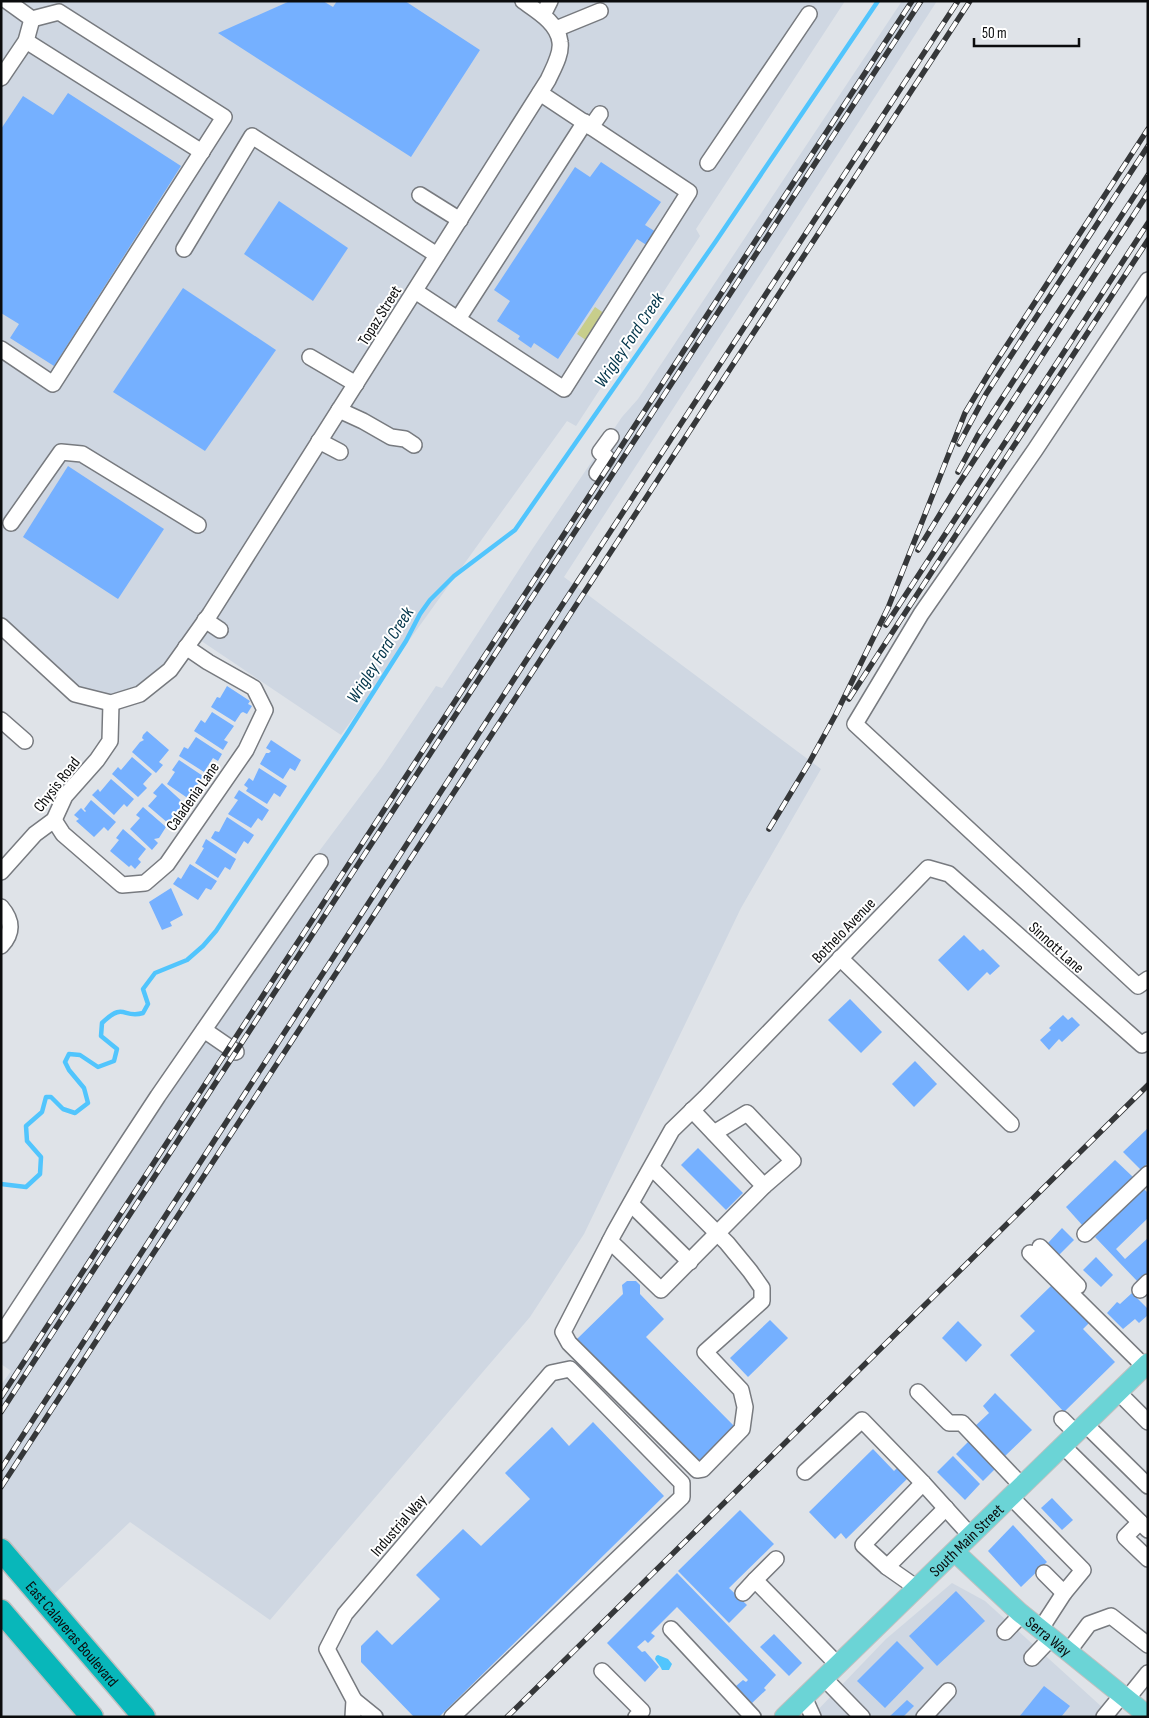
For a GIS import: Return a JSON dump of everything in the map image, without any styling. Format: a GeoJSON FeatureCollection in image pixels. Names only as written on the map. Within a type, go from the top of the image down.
{"type":"FeatureCollection","features":[{"type":"Feature","properties":{"kind":"highway","name":"East Calaveras Boulevard"},"geometry":{"type":"LineString","coordinates":[[1,1550],[144,1717]]}},
{"type":"Feature","properties":{"kind":"highway"},"geometry":{"type":"LineString","coordinates":[[1,1610],[92,1717]]}},
{"type":"Feature","properties":{"kind":"main road","name":"South Main Street"},"geometry":{"type":"LineString","coordinates":[[784,1717],[972,1536],[1147,1363]]}},
{"type":"Feature","properties":{"kind":"main road","name":"Serra Way"},"geometry":{"type":"LineString","coordinates":[[955,1552],[1022,1614],[1148,1716]]}},
{"type":"Feature","properties":{"kind":"street"},"geometry":{"type":"LineString","coordinates":[[7,1],[32,19]]}},
{"type":"Feature","properties":{"kind":"street"},"geometry":{"type":"LineString","coordinates":[[523,1],[547,8],[556,29],[600,10]]}},
{"type":"Feature","properties":{"kind":"street"},"geometry":{"type":"LineString","coordinates":[[1,349],[53,384],[224,117],[59,12],[32,19]]}},
{"type":"Feature","properties":{"kind":"street"},"geometry":{"type":"LineString","coordinates":[[708,163],[808,14]]}},
{"type":"Feature","properties":{"kind":"street"},"geometry":{"type":"LineString","coordinates":[[1,78],[26,41],[32,19]]}},
{"type":"Feature","properties":{"kind":"street","name":"Topaz Street"},"geometry":{"type":"LineString","coordinates":[[111,704],[140,694],[170,670],[208,617],[548,80],[558,57],[561,42],[556,29]]}},
{"type":"Feature","properties":{"kind":"street"},"geometry":{"type":"LineString","coordinates":[[26,41],[202,152]]}},
{"type":"Feature","properties":{"kind":"street"},"geometry":{"type":"LineString","coordinates":[[415,291],[564,389],[689,192],[540,93]]}},
{"type":"Feature","properties":{"kind":"street"},"geometry":{"type":"LineString","coordinates":[[458,319],[588,124],[600,114]]}},
{"type":"Feature","properties":{"kind":"street"},"geometry":{"type":"LineString","coordinates":[[184,249],[252,136],[437,255]]}},
{"type":"Feature","properties":{"kind":"street"},"geometry":{"type":"LineString","coordinates":[[420,195],[460,220]]}},
{"type":"Feature","properties":{"kind":"street"},"geometry":{"type":"LineString","coordinates":[[1148,280],[1031,457],[921,614],[855,724],[1138,986],[1148,979]]}},
{"type":"Feature","properties":{"kind":"street"},"geometry":{"type":"LineString","coordinates":[[310,357],[356,384]]}},
{"type":"Feature","properties":{"kind":"street"},"geometry":{"type":"LineString","coordinates":[[339,410],[391,437],[405,438],[414,445]]}},
{"type":"Feature","properties":{"kind":"street"},"geometry":{"type":"LineString","coordinates":[[597,474],[607,458],[600,452],[611,437]]}},
{"type":"Feature","properties":{"kind":"street"},"geometry":{"type":"LineString","coordinates":[[319,441],[340,452]]}},
{"type":"Feature","properties":{"kind":"street"},"geometry":{"type":"LineString","coordinates":[[12,523],[61,452],[82,454],[198,525]]}},
{"type":"Feature","properties":{"kind":"street"},"geometry":{"type":"LineString","coordinates":[[208,617],[220,630]]}},
{"type":"Feature","properties":{"kind":"street"},"geometry":{"type":"LineString","coordinates":[[1,626],[75,694],[111,704]]}},
{"type":"Feature","properties":{"kind":"street","name":"Caladenia Lane"},"geometry":{"type":"LineString","coordinates":[[54,820],[63,834],[122,885],[145,883],[167,864],[246,750],[265,710],[254,688],[186,647]]}},
{"type":"Feature","properties":{"kind":"street","name":"Chysis Road"},"geometry":{"type":"LineString","coordinates":[[1,872],[35,834],[54,820],[65,796],[97,760],[110,741],[111,704]]}},
{"type":"Feature","properties":{"kind":"street"},"geometry":{"type":"LineString","coordinates":[[1,720],[25,741]]}},
{"type":"Feature","properties":{"kind":"street"},"geometry":{"type":"LineString","coordinates":[[1,1335],[158,1096],[320,862]]}},
{"type":"Feature","properties":{"kind":"street","name":"Bothelo Avenue"},"geometry":{"type":"LineString","coordinates":[[717,1234],[762,1288],[762,1302],[705,1352],[741,1390],[745,1406],[742,1429],[703,1469],[697,1470],[569,1343],[563,1332],[610,1241],[672,1130],[928,868],[949,874]]}},
{"type":"Feature","properties":{"kind":"street","name":"Sinnott Lane"},"geometry":{"type":"LineString","coordinates":[[949,874],[1145,1043]]}},
{"type":"Feature","properties":{"kind":"street"},"geometry":{"type":"LineString","coordinates":[[1,908],[6,913],[10,925],[9,937],[1,946]]}},
{"type":"Feature","properties":{"kind":"street"},"geometry":{"type":"LineString","coordinates":[[840,958],[1011,1124]]}},
{"type":"Feature","properties":{"kind":"street"},"geometry":{"type":"LineString","coordinates":[[204,1030],[236,1052]]}},
{"type":"Feature","properties":{"kind":"street"},"geometry":{"type":"LineString","coordinates":[[692,1110],[764,1186]]}},
{"type":"Feature","properties":{"kind":"street"},"geometry":{"type":"LineString","coordinates":[[610,1241],[661,1290],[764,1186],[793,1161],[747,1113],[714,1133]]}},
{"type":"Feature","properties":{"kind":"street"},"geometry":{"type":"LineString","coordinates":[[651,1167],[717,1234]]}},
{"type":"Feature","properties":{"kind":"street"},"geometry":{"type":"LineString","coordinates":[[1085,1234],[1148,1174]]}},
{"type":"Feature","properties":{"kind":"street"},"geometry":{"type":"LineString","coordinates":[[631,1204],[690,1262]]}},
{"type":"Feature","properties":{"kind":"street"},"geometry":{"type":"LineString","coordinates":[[1035,1250],[1147,1363]]}},
{"type":"Feature","properties":{"kind":"street","name":"Industrial Way"},"geometry":{"type":"LineString","coordinates":[[354,1700],[327,1649],[345,1614],[551,1373],[570,1369],[682,1483],[682,1497],[452,1717]]}},
{"type":"Feature","properties":{"kind":"street"},"geometry":{"type":"LineString","coordinates":[[918,1392],[949,1423],[962,1423],[1083,1570],[1064,1593],[1046,1634],[1032,1658]]}},
{"type":"Feature","properties":{"kind":"street"},"geometry":{"type":"LineString","coordinates":[[1118,1392],[1148,1422]]}},
{"type":"Feature","properties":{"kind":"street"},"geometry":{"type":"LineString","coordinates":[[1062,1419],[1144,1526],[1125,1537],[1148,1559]]}},
{"type":"Feature","properties":{"kind":"street"},"geometry":{"type":"LineString","coordinates":[[805,1472],[862,1420],[972,1536]]}},
{"type":"Feature","properties":{"kind":"street"},"geometry":{"type":"LineString","coordinates":[[1075,1435],[1148,1486]]}},
{"type":"Feature","properties":{"kind":"street"},"geometry":{"type":"LineString","coordinates":[[917,1588],[887,1567],[863,1545],[923,1483]]}},
{"type":"Feature","properties":{"kind":"street"},"geometry":{"type":"LineString","coordinates":[[887,1567],[946,1508]]}},
{"type":"Feature","properties":{"kind":"street"},"geometry":{"type":"LineString","coordinates":[[743,1593],[776,1559]]}},
{"type":"Feature","properties":{"kind":"street"},"geometry":{"type":"LineString","coordinates":[[1044,1573],[1064,1593]]}},
{"type":"Feature","properties":{"kind":"street"},"geometry":{"type":"LineString","coordinates":[[755,1580],[838,1665]]}},
{"type":"Feature","properties":{"kind":"street"},"geometry":{"type":"LineString","coordinates":[[1005,1632],[1022,1614]]}},
{"type":"Feature","properties":{"kind":"street"},"geometry":{"type":"LineString","coordinates":[[1068,1652],[1089,1624],[1111,1616],[1148,1645]]}},
{"type":"Feature","properties":{"kind":"street"},"geometry":{"type":"LineString","coordinates":[[671,1629],[753,1717]]}},
{"type":"Feature","properties":{"kind":"street"},"geometry":{"type":"LineString","coordinates":[[602,1671],[642,1711],[636,1717]]}},
{"type":"Feature","properties":{"kind":"street"},"geometry":{"type":"LineString","coordinates":[[1104,1717],[1148,1673]]}},
{"type":"Feature","properties":{"kind":"street"},"geometry":{"type":"LineString","coordinates":[[824,1678],[862,1717]]}},
{"type":"Feature","properties":{"kind":"street"},"geometry":{"type":"LineString","coordinates":[[924,1717],[948,1691]]}},
{"type":"Feature","properties":{"kind":"street"},"geometry":{"type":"LineString","coordinates":[[804,1697],[813,1717]]}},
{"type":"Feature","properties":{"kind":"street"},"geometry":{"type":"LineString","coordinates":[[353,1717],[354,1700]]}},
{"type":"Feature","properties":{"kind":"street"},"geometry":{"type":"LineString","coordinates":[[354,1700],[375,1717]]}},
{"type":"Feature","properties":{"kind":"shaded area"},"geometry":{"type":"Polygon","coordinates":[[[1,1],[845,1],[696,229],[700,236],[576,426],[567,421],[341,735],[191,634],[145,697],[77,691],[1,626],[1,1]]]}},
{"type":"Feature","properties":{"kind":"shaded area"},"geometry":{"type":"Polygon","coordinates":[[[902,1],[937,1],[564,577],[821,769],[741,908],[584,1234],[530,1317],[270,1620],[130,1522],[53,1595],[1,1535],[1,1385],[11,1371],[1,1364],[1,1324],[199,1021],[276,909],[382,767],[436,686],[442,688],[533,548],[622,417],[638,399],[902,1]]]}},
{"type":"Feature","properties":{"kind":"shaded area"},"geometry":{"type":"Polygon","coordinates":[[[952,1583],[985,1601],[1113,1717],[811,1717],[886,1639],[952,1583]]]}},
{"type":"Feature","properties":{"kind":"shaded area"},"geometry":{"type":"Polygon","coordinates":[[[1,1611],[92,1717],[1,1717],[1,1611]]]}},
{"type":"Feature","properties":{"kind":"green space"},"geometry":{"type":"Polygon","coordinates":[[[595,307],[614,320],[608,334],[596,347],[577,334],[595,307]]]}},
{"type":"Feature","properties":{"kind":"water"},"geometry":{"type":"Polygon","coordinates":[[[658,1655],[668,1659],[672,1664],[669,1670],[662,1670],[655,1659],[658,1655]]]}},
{"type":"Feature","properties":{"kind":"building"},"geometry":{"type":"Polygon","coordinates":[[[290,1],[323,1],[333,7],[337,1],[405,1],[480,50],[411,157],[218,33],[290,1]]]}},
{"type":"Feature","properties":{"kind":"building"},"geometry":{"type":"Polygon","coordinates":[[[68,93],[181,166],[54,366],[10,338],[19,324],[1,313],[1,129],[23,96],[53,115],[68,93]]]}},
{"type":"Feature","properties":{"kind":"building"},"geometry":{"type":"Polygon","coordinates":[[[601,162],[661,202],[645,225],[656,232],[648,246],[637,239],[558,359],[534,343],[531,348],[518,339],[520,336],[497,321],[510,301],[494,290],[575,167],[590,177],[601,162]]]}},
{"type":"Feature","properties":{"kind":"building"},"geometry":{"type":"Polygon","coordinates":[[[279,201],[348,248],[313,301],[244,254],[279,201]]]}},
{"type":"Feature","properties":{"kind":"building"},"geometry":{"type":"Polygon","coordinates":[[[183,288],[276,350],[205,451],[113,392],[183,288]]]}},
{"type":"Feature","properties":{"kind":"building"},"geometry":{"type":"Polygon","coordinates":[[[68,466],[164,529],[118,599],[23,537],[68,466]]]}},
{"type":"Feature","properties":{"kind":"building"},"geometry":{"type":"Polygon","coordinates":[[[227,686],[250,701],[248,704],[252,706],[247,714],[241,713],[235,722],[211,707],[217,697],[220,698],[227,686]]]}},
{"type":"Feature","properties":{"kind":"building"},"geometry":{"type":"Polygon","coordinates":[[[212,712],[234,726],[224,740],[228,742],[223,750],[194,731],[201,720],[205,723],[212,712]]]}},
{"type":"Feature","properties":{"kind":"building"},"geometry":{"type":"Polygon","coordinates":[[[147,731],[169,750],[159,762],[163,765],[156,773],[132,752],[144,740],[142,738],[143,735],[147,731]]]}},
{"type":"Feature","properties":{"kind":"building"},"geometry":{"type":"Polygon","coordinates":[[[196,737],[222,754],[218,761],[213,758],[204,772],[179,756],[184,747],[188,749],[196,737]]]}},
{"type":"Feature","properties":{"kind":"building"},"geometry":{"type":"Polygon","coordinates":[[[271,740],[301,760],[295,771],[290,768],[283,779],[260,764],[266,753],[271,751],[266,748],[271,740]]]}},
{"type":"Feature","properties":{"kind":"building"},"geometry":{"type":"Polygon","coordinates":[[[132,757],[152,774],[143,784],[147,788],[138,797],[112,774],[118,767],[121,770],[132,757]]]}},
{"type":"Feature","properties":{"kind":"building"},"geometry":{"type":"Polygon","coordinates":[[[179,760],[203,776],[196,787],[200,790],[194,798],[191,795],[189,799],[167,784],[175,772],[172,770],[179,760]]]}},
{"type":"Feature","properties":{"kind":"building"},"geometry":{"type":"Polygon","coordinates":[[[259,768],[287,786],[280,797],[274,793],[267,804],[246,791],[248,788],[244,785],[249,778],[253,781],[259,768]]]}},
{"type":"Feature","properties":{"kind":"building"},"geometry":{"type":"Polygon","coordinates":[[[111,779],[134,799],[127,807],[124,804],[114,815],[92,795],[98,789],[100,792],[111,779]]]}},
{"type":"Feature","properties":{"kind":"building"},"geometry":{"type":"Polygon","coordinates":[[[162,783],[187,806],[182,813],[178,809],[168,823],[148,806],[157,796],[153,793],[162,783]]]}},
{"type":"Feature","properties":{"kind":"building"},"geometry":{"type":"Polygon","coordinates":[[[239,790],[269,810],[262,821],[258,818],[251,828],[228,814],[238,800],[234,798],[239,790]]]}},
{"type":"Feature","properties":{"kind":"building"},"geometry":{"type":"Polygon","coordinates":[[[91,800],[116,822],[108,831],[104,827],[94,837],[76,821],[79,819],[74,815],[81,808],[85,812],[84,809],[91,800]]]}},
{"type":"Feature","properties":{"kind":"building"},"geometry":{"type":"Polygon","coordinates":[[[143,807],[166,827],[159,838],[154,839],[158,843],[152,850],[130,829],[140,818],[136,815],[143,807]]]}},
{"type":"Feature","properties":{"kind":"building"},"geometry":{"type":"Polygon","coordinates":[[[227,817],[254,835],[248,844],[244,841],[236,854],[211,838],[215,831],[219,832],[227,817]]]}},
{"type":"Feature","properties":{"kind":"building"},"geometry":{"type":"Polygon","coordinates":[[[123,829],[146,849],[138,859],[141,862],[135,869],[131,865],[129,867],[110,851],[119,840],[116,838],[123,829]]]}},
{"type":"Feature","properties":{"kind":"building"},"geometry":{"type":"Polygon","coordinates":[[[206,839],[236,859],[230,870],[225,867],[218,878],[195,863],[204,848],[202,847],[206,839]]]}},
{"type":"Feature","properties":{"kind":"building"},"geometry":{"type":"Polygon","coordinates":[[[190,864],[217,881],[211,890],[206,888],[198,900],[173,884],[178,877],[181,879],[190,864]]]}},
{"type":"Feature","properties":{"kind":"building"},"geometry":{"type":"Polygon","coordinates":[[[171,888],[183,915],[170,922],[172,926],[162,930],[149,902],[171,888]]]}},
{"type":"Feature","properties":{"kind":"building"},"geometry":{"type":"Polygon","coordinates":[[[964,935],[980,951],[983,949],[1000,966],[990,975],[987,972],[968,991],[938,960],[964,935]]]}},
{"type":"Feature","properties":{"kind":"building"},"geometry":{"type":"Polygon","coordinates":[[[850,999],[882,1032],[861,1053],[828,1020],[850,999]]]}},
{"type":"Feature","properties":{"kind":"building"},"geometry":{"type":"Polygon","coordinates":[[[1063,1015],[1068,1020],[1072,1017],[1080,1025],[1062,1042],[1059,1039],[1049,1050],[1040,1040],[1051,1030],[1049,1028],[1063,1015]]]}},
{"type":"Feature","properties":{"kind":"building"},"geometry":{"type":"Polygon","coordinates":[[[915,1061],[937,1084],[914,1107],[892,1084],[915,1061]]]}},
{"type":"Feature","properties":{"kind":"building"},"geometry":{"type":"Polygon","coordinates":[[[1148,1128],[1148,1163],[1141,1170],[1123,1152],[1148,1128]]]}},
{"type":"Feature","properties":{"kind":"building"},"geometry":{"type":"Polygon","coordinates":[[[698,1148],[743,1193],[726,1210],[681,1165],[698,1148]]]}},
{"type":"Feature","properties":{"kind":"building"},"geometry":{"type":"Polygon","coordinates":[[[1115,1160],[1133,1177],[1083,1226],[1066,1207],[1115,1160]]]}},
{"type":"Feature","properties":{"kind":"building"},"geometry":{"type":"Polygon","coordinates":[[[1143,1188],[1148,1193],[1148,1218],[1116,1249],[1125,1259],[1148,1238],[1148,1272],[1138,1282],[1095,1237],[1143,1188]]]}},
{"type":"Feature","properties":{"kind":"building"},"geometry":{"type":"Polygon","coordinates":[[[1062,1228],[1074,1240],[1058,1256],[1047,1244],[1062,1228]]]}},
{"type":"Feature","properties":{"kind":"building"},"geometry":{"type":"Polygon","coordinates":[[[1096,1257],[1113,1275],[1101,1287],[1083,1270],[1096,1257]]]}},
{"type":"Feature","properties":{"kind":"building"},"geometry":{"type":"Polygon","coordinates":[[[627,1281],[636,1281],[640,1285],[640,1294],[664,1319],[646,1337],[735,1427],[698,1464],[576,1340],[623,1294],[622,1285],[627,1281]]]}},
{"type":"Feature","properties":{"kind":"building"},"geometry":{"type":"Polygon","coordinates":[[[1052,1285],[1089,1323],[1083,1329],[1115,1362],[1064,1412],[1010,1355],[1035,1331],[1020,1316],[1052,1285]]]}},
{"type":"Feature","properties":{"kind":"building"},"geometry":{"type":"Polygon","coordinates":[[[1132,1293],[1148,1309],[1148,1315],[1139,1323],[1135,1319],[1123,1329],[1107,1313],[1117,1302],[1120,1304],[1132,1293]]]}},
{"type":"Feature","properties":{"kind":"building"},"geometry":{"type":"Polygon","coordinates":[[[770,1320],[788,1338],[748,1377],[730,1358],[770,1320]]]}},
{"type":"Feature","properties":{"kind":"building"},"geometry":{"type":"Polygon","coordinates":[[[958,1321],[982,1345],[966,1362],[942,1338],[958,1321]]]}},
{"type":"Feature","properties":{"kind":"building"},"geometry":{"type":"Polygon","coordinates":[[[995,1393],[1032,1430],[1003,1458],[973,1428],[989,1413],[983,1406],[995,1393]]]}},
{"type":"Feature","properties":{"kind":"building"},"geometry":{"type":"Polygon","coordinates":[[[593,1422],[664,1496],[439,1717],[414,1717],[361,1662],[361,1646],[377,1630],[392,1645],[440,1599],[416,1575],[463,1529],[481,1546],[530,1499],[505,1473],[552,1427],[569,1446],[593,1422]]]}},
{"type":"Feature","properties":{"kind":"building"},"geometry":{"type":"Polygon","coordinates":[[[970,1440],[997,1467],[983,1481],[956,1454],[970,1440]]]}},
{"type":"Feature","properties":{"kind":"building"},"geometry":{"type":"Polygon","coordinates":[[[873,1449],[894,1471],[897,1468],[908,1478],[846,1539],[841,1533],[835,1539],[809,1512],[873,1449]]]}},
{"type":"Feature","properties":{"kind":"building"},"geometry":{"type":"Polygon","coordinates":[[[953,1456],[980,1484],[965,1500],[937,1472],[953,1456]]]}},
{"type":"Feature","properties":{"kind":"building"},"geometry":{"type":"Polygon","coordinates":[[[1052,1498],[1073,1520],[1062,1530],[1041,1508],[1052,1498]]]}},
{"type":"Feature","properties":{"kind":"building"},"geometry":{"type":"Polygon","coordinates":[[[740,1510],[774,1544],[729,1588],[747,1605],[729,1623],[678,1571],[740,1510]]]}},
{"type":"Feature","properties":{"kind":"building"},"geometry":{"type":"Polygon","coordinates":[[[1013,1525],[1047,1562],[1021,1587],[988,1551],[1013,1525]]]}},
{"type":"Feature","properties":{"kind":"building"},"geometry":{"type":"Polygon","coordinates":[[[677,1573],[776,1675],[764,1688],[766,1690],[752,1703],[736,1686],[743,1680],[746,1682],[748,1680],[677,1607],[651,1633],[655,1636],[648,1643],[645,1640],[637,1647],[642,1652],[645,1651],[659,1667],[645,1682],[607,1643],[677,1573]]]}},
{"type":"Feature","properties":{"kind":"building"},"geometry":{"type":"Polygon","coordinates":[[[956,1591],[985,1621],[937,1666],[909,1636],[956,1591]]]}},
{"type":"Feature","properties":{"kind":"building"},"geometry":{"type":"Polygon","coordinates":[[[774,1634],[802,1663],[789,1676],[760,1647],[774,1634]]]}},
{"type":"Feature","properties":{"kind":"building"},"geometry":{"type":"Polygon","coordinates":[[[897,1641],[924,1668],[885,1708],[857,1681],[897,1641]]]}},
{"type":"Feature","properties":{"kind":"building"},"geometry":{"type":"Polygon","coordinates":[[[1044,1686],[1070,1706],[1061,1717],[1019,1717],[1044,1686]]]}},
{"type":"Feature","properties":{"kind":"building"},"geometry":{"type":"Polygon","coordinates":[[[907,1700],[914,1706],[903,1717],[889,1717],[907,1700]]]}},
{"type":"Feature","properties":{"kind":"waterway","name":"Wrigley Ford Creek"},"geometry":{"type":"LineString","coordinates":[[1,1184],[26,1187],[40,1174],[41,1157],[27,1141],[26,1126],[42,1112],[46,1097],[51,1097],[63,1109],[75,1113],[88,1103],[84,1088],[65,1062],[69,1054],[80,1055],[98,1067],[114,1061],[117,1049],[101,1036],[102,1023],[115,1013],[143,1013],[148,1004],[143,989],[155,973],[187,960],[216,931],[348,732],[406,641],[420,614],[430,600],[454,576],[515,530],[716,241],[878,1]]}},
{"type":"Feature","properties":{"kind":"railway"},"geometry":{"type":"LineString","coordinates":[[1,1397],[912,1]]}},
{"type":"Feature","properties":{"kind":"railway"},"geometry":{"type":"LineString","coordinates":[[1,1412],[921,1]]}},
{"type":"Feature","properties":{"kind":"railway"},"geometry":{"type":"LineString","coordinates":[[1,1469],[555,616],[958,1]]}},
{"type":"Feature","properties":{"kind":"railway"},"geometry":{"type":"LineString","coordinates":[[1,1487],[970,1]]}},
{"type":"Feature","properties":{"kind":"railway"},"geometry":{"type":"LineString","coordinates":[[769,829],[836,714],[888,608],[965,413],[994,365],[1148,129]]}},
{"type":"Feature","properties":{"kind":"railway"},"geometry":{"type":"LineString","coordinates":[[959,444],[986,394],[1148,146]]}},
{"type":"Feature","properties":{"kind":"railway"},"geometry":{"type":"LineString","coordinates":[[958,472],[978,435],[1148,175]]}},
{"type":"Feature","properties":{"kind":"railway"},"geometry":{"type":"LineString","coordinates":[[918,550],[956,488],[1148,193]]}},
{"type":"Feature","properties":{"kind":"railway"},"geometry":{"type":"LineString","coordinates":[[886,625],[1148,223]]}},
{"type":"Feature","properties":{"kind":"railway"},"geometry":{"type":"LineString","coordinates":[[849,699],[1148,240]]}},
{"type":"Feature","properties":{"kind":"railway"},"geometry":{"type":"LineString","coordinates":[[507,1717],[1148,1085]]}}]}
